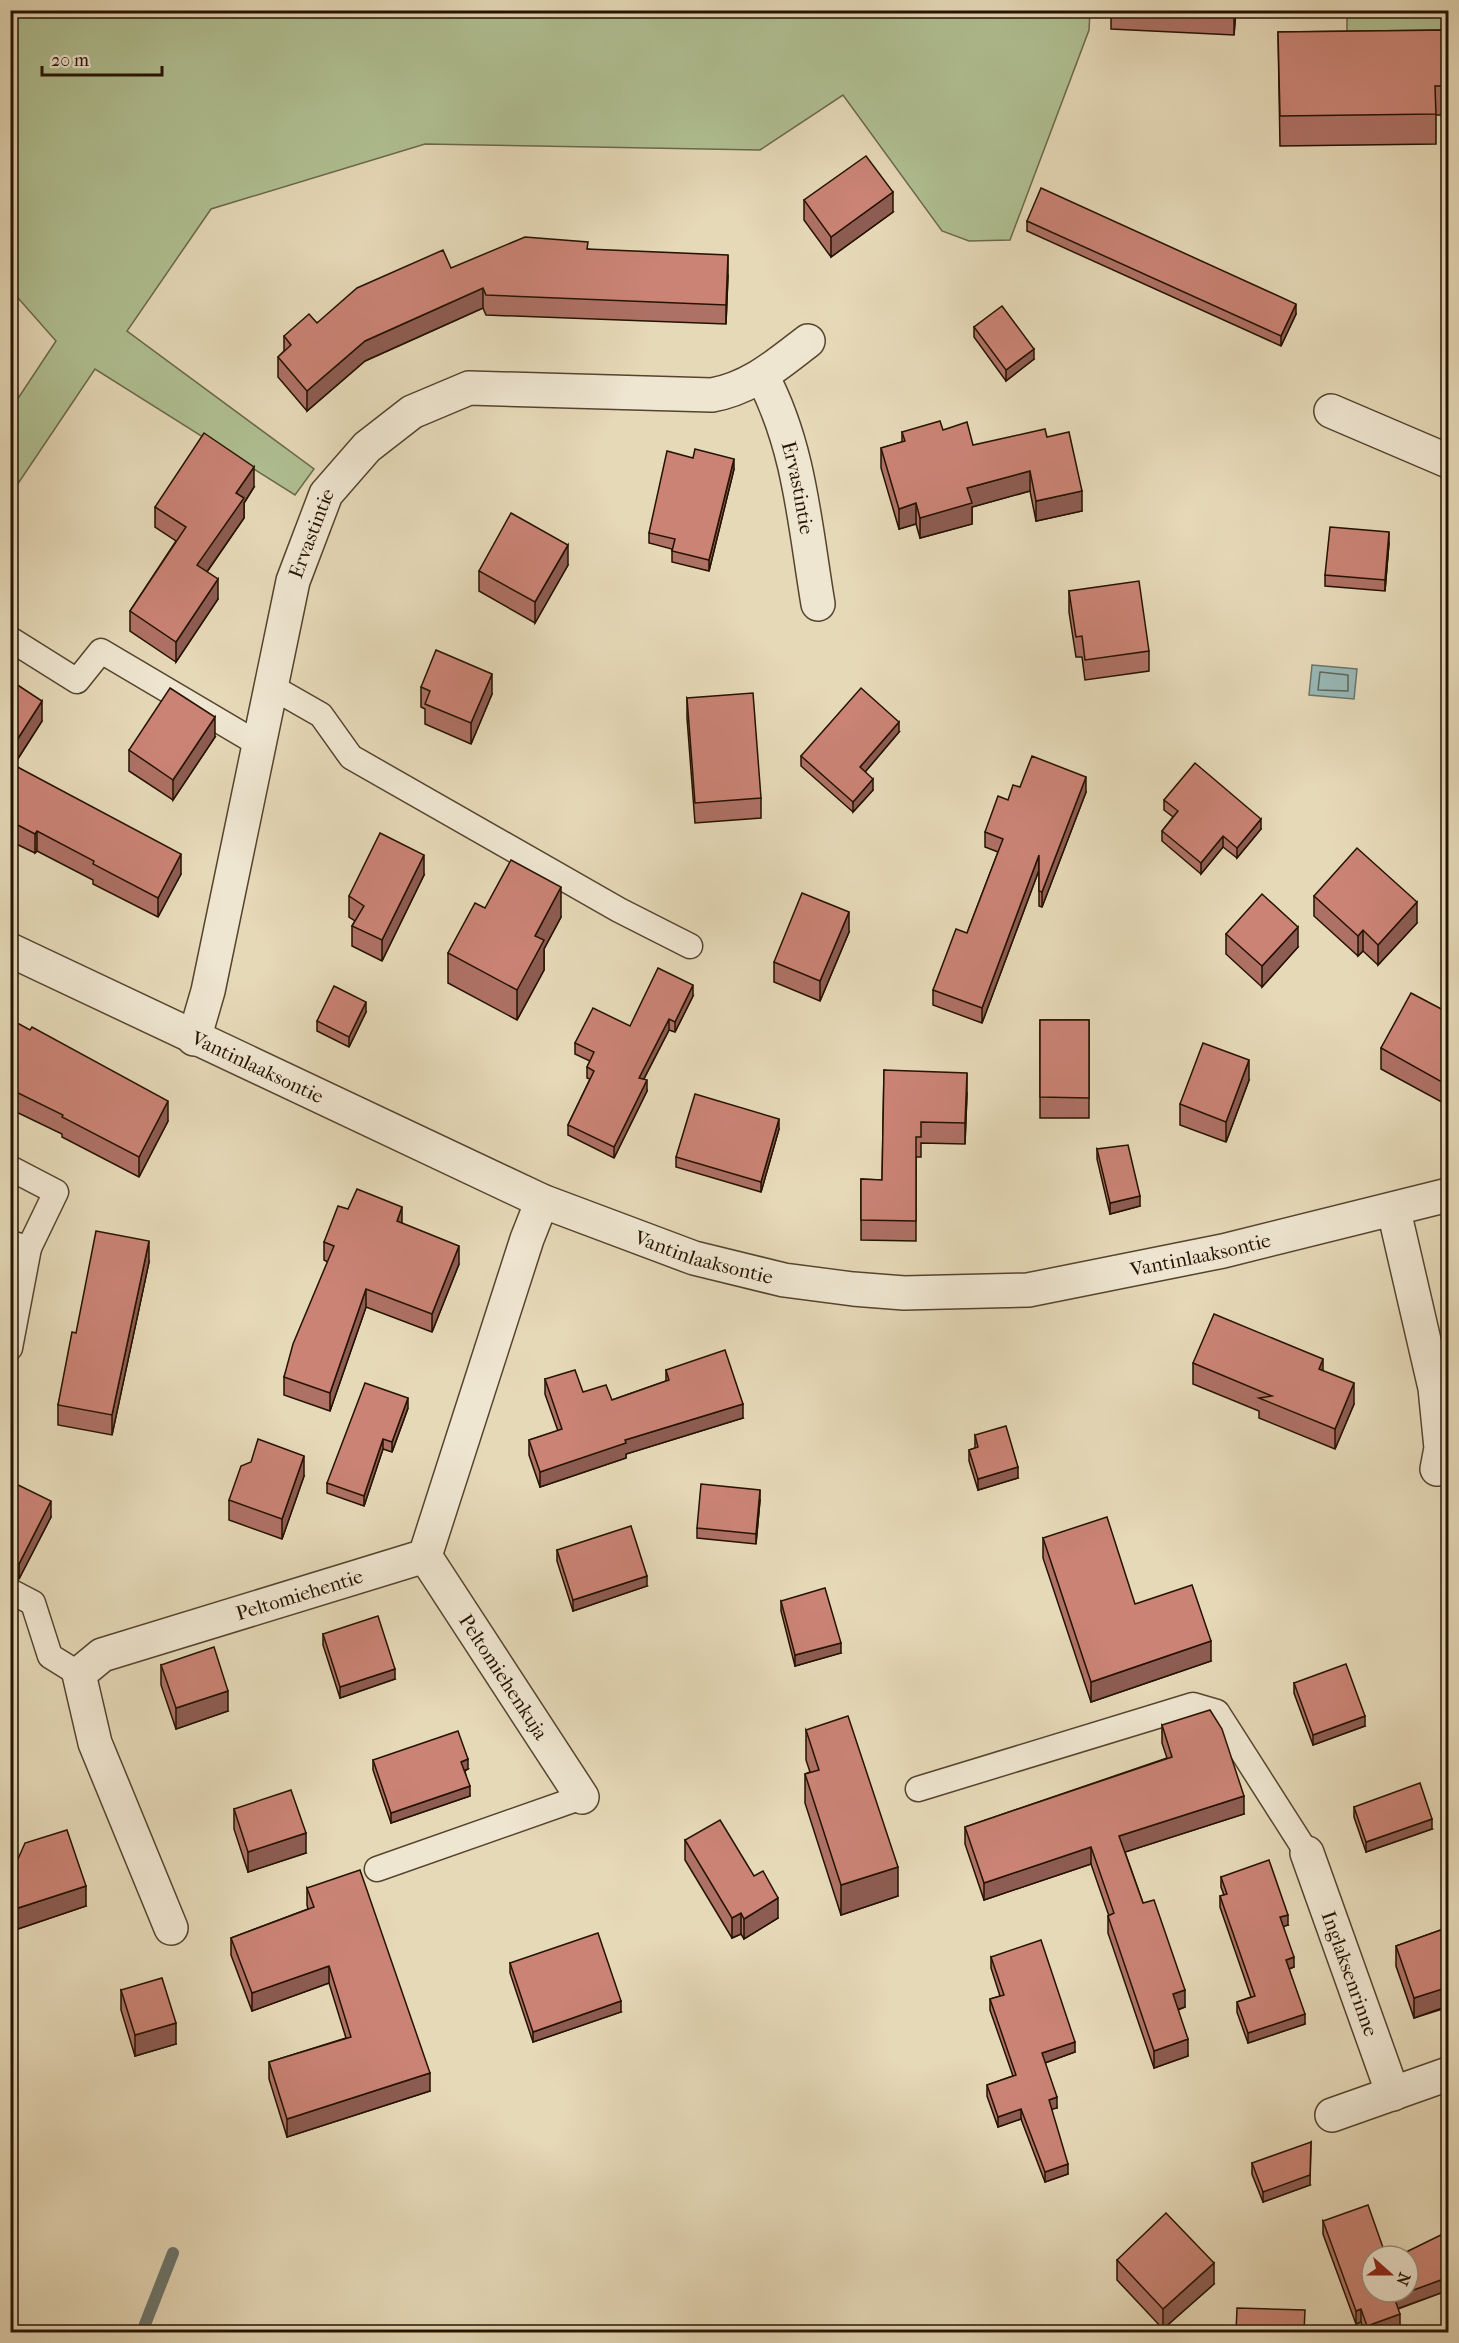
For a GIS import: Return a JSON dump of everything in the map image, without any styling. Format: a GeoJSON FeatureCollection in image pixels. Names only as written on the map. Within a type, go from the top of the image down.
{"type":"FeatureCollection","features":[{"type":"Feature","properties":{"kind":"street","name":"Ervastintie"},"geometry":{"type":"LineString","coordinates":[[194,1038],[208,991],[293,581],[326,494],[367,447],[412,412],[469,388],[712,395],[733,391],[762,376],[808,341]]}},
{"type":"Feature","properties":{"kind":"street","name":"Ervastintie"},"geometry":{"type":"LineString","coordinates":[[762,376],[773,396],[794,456],[818,604]]}},
{"type":"Feature","properties":{"kind":"street"},"geometry":{"type":"LineString","coordinates":[[1331,411],[1449,461]]}},
{"type":"Feature","properties":{"kind":"street","name":"Vantinlaaksontie"},"geometry":{"type":"LineString","coordinates":[[10,950],[542,1201],[693,1258],[799,1283],[904,1293],[1028,1290],[1223,1251],[1449,1196]]}},
{"type":"Feature","properties":{"kind":"street"},"geometry":{"type":"LineString","coordinates":[[425,1556],[527,1239],[542,1201]]}},
{"type":"Feature","properties":{"kind":"street"},"geometry":{"type":"LineString","coordinates":[[1394,1211],[1435,1388],[1441,1448],[1437,1469]]}},
{"type":"Feature","properties":{"kind":"street","name":"Peltomiehentie"},"geometry":{"type":"LineString","coordinates":[[79,1674],[102,1655],[425,1556]]}},
{"type":"Feature","properties":{"kind":"street","name":"Peltomiehenkuja"},"geometry":{"type":"LineString","coordinates":[[425,1556],[582,1797]]}},
{"type":"Feature","properties":{"kind":"street"},"geometry":{"type":"LineString","coordinates":[[79,1674],[95,1743],[171,1928]]}},
{"type":"Feature","properties":{"kind":"street","name":"Inglaksenrinne"},"geometry":{"type":"LineString","coordinates":[[1307,1853],[1393,2094]]}},
{"type":"Feature","properties":{"kind":"street"},"geometry":{"type":"LineString","coordinates":[[1332,2115],[1449,2074]]}},
{"type":"Feature","properties":{"kind":"lane"},"geometry":{"type":"LineString","coordinates":[[10,639],[77,681],[101,651],[260,745]]}},
{"type":"Feature","properties":{"kind":"lane"},"geometry":{"type":"LineString","coordinates":[[272,687],[321,715],[351,757],[619,910],[690,946]]}},
{"type":"Feature","properties":{"kind":"lane"},"geometry":{"type":"LineString","coordinates":[[10,1168],[56,1192],[20,1246],[10,1348]]}},
{"type":"Feature","properties":{"kind":"lane"},"geometry":{"type":"LineString","coordinates":[[10,1591],[33,1603],[50,1656],[79,1674]]}},
{"type":"Feature","properties":{"kind":"lane"},"geometry":{"type":"LineString","coordinates":[[918,1789],[1193,1705],[1217,1712],[1307,1853]]}},
{"type":"Feature","properties":{"kind":"lane"},"geometry":{"type":"LineString","coordinates":[[377,1869],[582,1797]]}},
{"type":"Feature","properties":{"kind":"green space"},"geometry":{"type":"Polygon","coordinates":[[[11,11],[1090,11],[1089,30],[1010,240],[969,241],[942,231],[843,95],[760,150],[425,144],[211,209],[127,331],[314,469],[295,495],[95,369],[11,494],[11,409],[56,341],[11,290],[11,11]]]}},
{"type":"Feature","properties":{"kind":"green space"},"geometry":{"type":"Polygon","coordinates":[[[1347,11],[1448,11],[1448,40],[1347,40],[1347,11]]]}},
{"type":"Feature","properties":{"kind":"water"},"geometry":{"type":"Polygon","coordinates":[[[1312,665],[1357,669],[1354,699],[1309,695],[1312,665]]]}},
{"type":"Feature","properties":{"kind":"building"},"geometry":{"type":"Polygon","coordinates":[[[1449,30],[1449,86],[1435,86],[1436,114],[1280,116],[1278,32],[1449,30]]]}},
{"type":"Feature","properties":{"kind":"building"},"geometry":{"type":"Polygon","coordinates":[[[866,156],[893,192],[831,237],[804,200],[866,156]]]}},
{"type":"Feature","properties":{"kind":"building"},"geometry":{"type":"Polygon","coordinates":[[[1041,188],[1296,304],[1281,336],[1027,221],[1041,188]]]}},
{"type":"Feature","properties":{"kind":"building"},"geometry":{"type":"Polygon","coordinates":[[[525,237],[588,242],[587,249],[728,255],[726,305],[486,295],[483,288],[365,341],[307,391],[278,357],[291,345],[284,336],[309,314],[317,323],[357,288],[443,250],[451,268],[525,237]]]}},
{"type":"Feature","properties":{"kind":"building"},"geometry":{"type":"Polygon","coordinates":[[[1002,306],[1034,349],[1006,370],[974,327],[1002,306]]]}},
{"type":"Feature","properties":{"kind":"building"},"geometry":{"type":"Polygon","coordinates":[[[940,421],[943,430],[967,422],[973,445],[1045,429],[1047,437],[1069,432],[1082,491],[1036,501],[1030,471],[967,488],[972,503],[920,518],[916,503],[899,509],[881,448],[905,441],[902,432],[940,421]]]}},
{"type":"Feature","properties":{"kind":"building"},"geometry":{"type":"Polygon","coordinates":[[[204,433],[254,467],[236,493],[244,498],[197,565],[218,579],[176,642],[130,611],[186,527],[155,507],[204,433]]]}},
{"type":"Feature","properties":{"kind":"building"},"geometry":{"type":"Polygon","coordinates":[[[695,449],[734,459],[709,560],[672,551],[675,539],[649,533],[667,451],[693,458],[695,449]]]}},
{"type":"Feature","properties":{"kind":"building"},"geometry":{"type":"Polygon","coordinates":[[[511,513],[568,545],[535,602],[479,571],[511,513]]]}},
{"type":"Feature","properties":{"kind":"building"},"geometry":{"type":"Polygon","coordinates":[[[1330,527],[1389,532],[1385,580],[1325,575],[1330,527]]]}},
{"type":"Feature","properties":{"kind":"building"},"geometry":{"type":"Polygon","coordinates":[[[1139,581],[1149,651],[1085,660],[1082,636],[1076,637],[1069,591],[1139,581]]]}},
{"type":"Feature","properties":{"kind":"building"},"geometry":{"type":"Polygon","coordinates":[[[436,650],[492,674],[471,723],[425,704],[430,691],[421,687],[436,650]]]}},
{"type":"Feature","properties":{"kind":"building"},"geometry":{"type":"Polygon","coordinates":[[[13,682],[42,701],[10,751],[10,685],[13,682]]]}},
{"type":"Feature","properties":{"kind":"building"},"geometry":{"type":"Polygon","coordinates":[[[170,688],[215,717],[173,780],[129,750],[170,688]]]}},
{"type":"Feature","properties":{"kind":"building"},"geometry":{"type":"Polygon","coordinates":[[[861,688],[899,722],[860,767],[873,779],[853,802],[801,756],[861,688]]]}},
{"type":"Feature","properties":{"kind":"building"},"geometry":{"type":"Polygon","coordinates":[[[753,693],[761,798],[695,803],[687,698],[753,693]]]}},
{"type":"Feature","properties":{"kind":"building"},"geometry":{"type":"Polygon","coordinates":[[[1032,756],[1086,777],[1042,892],[1039,891],[1039,855],[982,1008],[933,990],[956,929],[967,933],[1003,839],[985,832],[998,796],[1008,800],[1013,785],[1020,787],[1032,756]]]}},
{"type":"Feature","properties":{"kind":"building"},"geometry":{"type":"Polygon","coordinates":[[[10,763],[181,854],[158,898],[37,831],[35,834],[10,821],[10,763]]]}},
{"type":"Feature","properties":{"kind":"building"},"geometry":{"type":"Polygon","coordinates":[[[1195,763],[1261,819],[1237,848],[1223,836],[1201,863],[1162,831],[1178,811],[1164,800],[1195,763]]]}},
{"type":"Feature","properties":{"kind":"building"},"geometry":{"type":"Polygon","coordinates":[[[380,833],[424,855],[382,940],[352,926],[364,906],[349,896],[380,833]]]}},
{"type":"Feature","properties":{"kind":"building"},"geometry":{"type":"Polygon","coordinates":[[[1357,848],[1417,902],[1378,945],[1363,930],[1358,936],[1314,896],[1357,848]]]}},
{"type":"Feature","properties":{"kind":"building"},"geometry":{"type":"Polygon","coordinates":[[[511,860],[561,887],[535,936],[544,940],[517,990],[448,953],[475,903],[485,908],[511,860]]]}},
{"type":"Feature","properties":{"kind":"building"},"geometry":{"type":"Polygon","coordinates":[[[802,893],[849,912],[820,981],[774,962],[802,893]]]}},
{"type":"Feature","properties":{"kind":"building"},"geometry":{"type":"Polygon","coordinates":[[[1262,894],[1298,927],[1262,966],[1226,934],[1262,894]]]}},
{"type":"Feature","properties":{"kind":"building"},"geometry":{"type":"Polygon","coordinates":[[[658,968],[693,985],[675,1022],[669,1019],[639,1078],[647,1080],[614,1147],[568,1125],[594,1071],[587,1067],[594,1052],[575,1043],[593,1008],[630,1026],[658,968]]]}},
{"type":"Feature","properties":{"kind":"building"},"geometry":{"type":"Polygon","coordinates":[[[334,986],[366,1002],[349,1037],[317,1021],[334,986]]]}},
{"type":"Feature","properties":{"kind":"building"},"geometry":{"type":"Polygon","coordinates":[[[1411,993],[1449,1013],[1449,1086],[1381,1048],[1411,993]]]}},
{"type":"Feature","properties":{"kind":"building"},"geometry":{"type":"Polygon","coordinates":[[[10,1019],[30,1030],[32,1027],[168,1101],[139,1157],[10,1089],[10,1019]]]}},
{"type":"Feature","properties":{"kind":"building"},"geometry":{"type":"Polygon","coordinates":[[[1040,1020],[1089,1020],[1089,1098],[1040,1097],[1040,1020]]]}},
{"type":"Feature","properties":{"kind":"building"},"geometry":{"type":"Polygon","coordinates":[[[1203,1043],[1249,1060],[1226,1122],[1180,1104],[1203,1043]]]}},
{"type":"Feature","properties":{"kind":"building"},"geometry":{"type":"Polygon","coordinates":[[[884,1070],[967,1073],[965,1123],[921,1122],[921,1137],[916,1137],[916,1221],[861,1220],[861,1179],[882,1180],[884,1070]]]}},
{"type":"Feature","properties":{"kind":"building"},"geometry":{"type":"Polygon","coordinates":[[[695,1094],[779,1119],[761,1182],[676,1157],[695,1094]]]}},
{"type":"Feature","properties":{"kind":"building"},"geometry":{"type":"Polygon","coordinates":[[[1128,1145],[1140,1196],[1110,1203],[1097,1149],[1128,1145]]]}},
{"type":"Feature","properties":{"kind":"building"},"geometry":{"type":"Polygon","coordinates":[[[357,1189],[402,1207],[397,1221],[459,1246],[432,1314],[366,1289],[330,1393],[284,1377],[293,1344],[334,1246],[324,1242],[338,1206],[348,1209],[357,1189]]]}},
{"type":"Feature","properties":{"kind":"building"},"geometry":{"type":"Polygon","coordinates":[[[96,1231],[149,1241],[112,1415],[58,1405],[72,1332],[76,1333],[96,1231]]]}},
{"type":"Feature","properties":{"kind":"building"},"geometry":{"type":"Polygon","coordinates":[[[1214,1314],[1323,1359],[1319,1369],[1354,1383],[1335,1429],[1259,1398],[1272,1396],[1193,1363],[1214,1314]]]}},
{"type":"Feature","properties":{"kind":"building"},"geometry":{"type":"Polygon","coordinates":[[[725,1350],[743,1404],[625,1440],[626,1443],[540,1472],[529,1440],[562,1429],[545,1379],[575,1370],[583,1392],[606,1385],[612,1400],[669,1380],[666,1370],[725,1350]]]}},
{"type":"Feature","properties":{"kind":"building"},"geometry":{"type":"Polygon","coordinates":[[[365,1383],[408,1398],[392,1442],[383,1439],[364,1496],[327,1483],[365,1383]]]}},
{"type":"Feature","properties":{"kind":"building"},"geometry":{"type":"Polygon","coordinates":[[[1006,1426],[1018,1467],[978,1479],[969,1450],[978,1447],[975,1435],[1006,1426]]]}},
{"type":"Feature","properties":{"kind":"building"},"geometry":{"type":"Polygon","coordinates":[[[258,1439],[304,1456],[282,1519],[229,1500],[241,1466],[251,1462],[258,1439]]]}},
{"type":"Feature","properties":{"kind":"building"},"geometry":{"type":"Polygon","coordinates":[[[10,1481],[51,1501],[19,1564],[10,1561],[10,1481]]]}},
{"type":"Feature","properties":{"kind":"building"},"geometry":{"type":"Polygon","coordinates":[[[701,1484],[760,1490],[756,1534],[697,1528],[701,1484]]]}},
{"type":"Feature","properties":{"kind":"building"},"geometry":{"type":"Polygon","coordinates":[[[1107,1517],[1135,1604],[1192,1585],[1211,1641],[1091,1682],[1043,1538],[1107,1517]]]}},
{"type":"Feature","properties":{"kind":"building"},"geometry":{"type":"Polygon","coordinates":[[[631,1526],[647,1576],[573,1600],[557,1550],[631,1526]]]}},
{"type":"Feature","properties":{"kind":"building"},"geometry":{"type":"Polygon","coordinates":[[[825,1588],[841,1643],[795,1655],[781,1601],[825,1588]]]}},
{"type":"Feature","properties":{"kind":"building"},"geometry":{"type":"Polygon","coordinates":[[[378,1616],[395,1669],[340,1687],[323,1634],[378,1616]]]}},
{"type":"Feature","properties":{"kind":"building"},"geometry":{"type":"Polygon","coordinates":[[[214,1647],[228,1691],[176,1708],[161,1665],[214,1647]]]}},
{"type":"Feature","properties":{"kind":"building"},"geometry":{"type":"Polygon","coordinates":[[[1346,1664],[1365,1716],[1313,1735],[1294,1683],[1346,1664]]]}},
{"type":"Feature","properties":{"kind":"building"},"geometry":{"type":"Polygon","coordinates":[[[1210,1710],[1222,1729],[1244,1796],[1119,1836],[1143,1903],[1154,1900],[1185,1990],[1173,1994],[1188,2039],[1154,2051],[1108,1916],[1114,1913],[1091,1847],[984,1883],[965,1827],[1172,1757],[1162,1725],[1210,1710]]]}},
{"type":"Feature","properties":{"kind":"building"},"geometry":{"type":"Polygon","coordinates":[[[848,1716],[898,1867],[841,1885],[805,1774],[819,1770],[806,1730],[848,1716]]]}},
{"type":"Feature","properties":{"kind":"building"},"geometry":{"type":"Polygon","coordinates":[[[458,1731],[468,1759],[461,1762],[470,1786],[391,1813],[373,1760],[458,1731]]]}},
{"type":"Feature","properties":{"kind":"building"},"geometry":{"type":"Polygon","coordinates":[[[1420,1783],[1432,1819],[1366,1842],[1354,1807],[1420,1783]]]}},
{"type":"Feature","properties":{"kind":"building"},"geometry":{"type":"Polygon","coordinates":[[[291,1790],[306,1833],[248,1852],[234,1809],[291,1790]]]}},
{"type":"Feature","properties":{"kind":"building"},"geometry":{"type":"Polygon","coordinates":[[[720,1820],[754,1876],[763,1871],[778,1898],[744,1919],[741,1913],[732,1918],[685,1840],[720,1820]]]}},
{"type":"Feature","properties":{"kind":"building"},"geometry":{"type":"Polygon","coordinates":[[[67,1830],[86,1886],[15,1909],[10,1895],[10,1862],[18,1859],[25,1843],[67,1830]]]}},
{"type":"Feature","properties":{"kind":"building"},"geometry":{"type":"Polygon","coordinates":[[[1269,1860],[1288,1915],[1280,1917],[1294,1957],[1286,1960],[1305,2014],[1248,2033],[1237,2002],[1255,1996],[1220,1896],[1227,1894],[1221,1877],[1269,1860]]]}},
{"type":"Feature","properties":{"kind":"building"},"geometry":{"type":"Polygon","coordinates":[[[360,1870],[430,2073],[287,2119],[269,2062],[351,2037],[329,1966],[252,1993],[231,1938],[314,1907],[307,1888],[360,1870]]]}},
{"type":"Feature","properties":{"kind":"building"},"geometry":{"type":"Polygon","coordinates":[[[1449,1927],[1449,1987],[1414,1998],[1396,1946],[1449,1927]]]}},
{"type":"Feature","properties":{"kind":"building"},"geometry":{"type":"Polygon","coordinates":[[[598,1933],[621,2001],[533,2032],[510,1963],[598,1933]]]}},
{"type":"Feature","properties":{"kind":"building"},"geometry":{"type":"Polygon","coordinates":[[[1041,1940],[1075,2042],[1042,2053],[1057,2097],[1049,2100],[1068,2164],[1045,2172],[1021,2109],[998,2117],[987,2085],[1016,2075],[990,1999],[1004,1995],[991,1957],[1041,1940]]]}},
{"type":"Feature","properties":{"kind":"building"},"geometry":{"type":"Polygon","coordinates":[[[162,1978],[176,2023],[135,2035],[121,1990],[162,1978]]]}},
{"type":"Feature","properties":{"kind":"building"},"geometry":{"type":"Polygon","coordinates":[[[1311,2142],[1310,2175],[1263,2192],[1252,2163],[1311,2142]]]}},
{"type":"Feature","properties":{"kind":"building"},"geometry":{"type":"Polygon","coordinates":[[[1368,2205],[1382,2244],[1360,2244],[1360,2304],[1396,2304],[1400,2314],[1367,2326],[1361,2309],[1356,2311],[1323,2221],[1368,2205]]]}},
{"type":"Feature","properties":{"kind":"building"},"geometry":{"type":"Polygon","coordinates":[[[1166,2213],[1214,2263],[1163,2309],[1117,2260],[1166,2213]]]}},
{"type":"Feature","properties":{"kind":"building"},"geometry":{"type":"Polygon","coordinates":[[[1449,2231],[1449,2277],[1420,2288],[1420,2245],[1449,2231]]]}},
{"type":"Feature","properties":{"kind":"building"},"geometry":{"type":"Polygon","coordinates":[[[1237,2308],[1305,2310],[1304,2332],[1236,2332],[1237,2308]]]}},
{"type":"Feature","properties":{"kind":"waterway"},"geometry":{"type":"LineString","coordinates":[[142,2332],[173,2253]]}}]}
